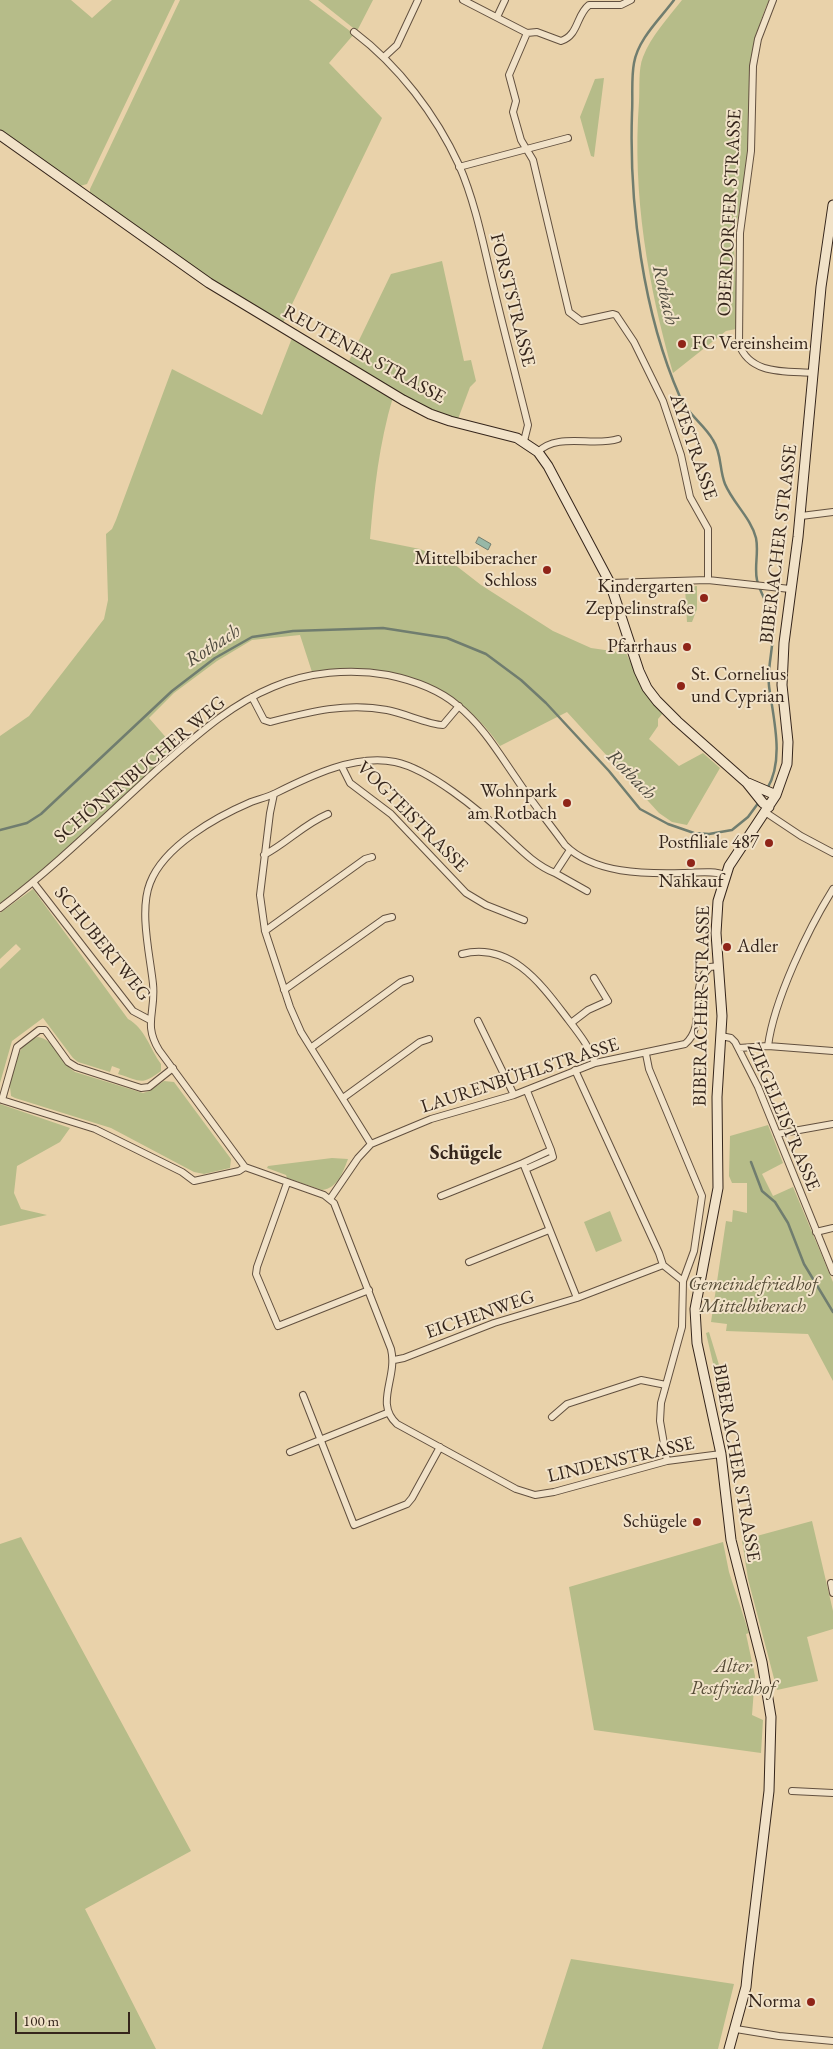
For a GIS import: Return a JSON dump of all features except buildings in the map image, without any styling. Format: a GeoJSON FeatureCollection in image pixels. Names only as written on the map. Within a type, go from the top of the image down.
{"type":"FeatureCollection","features":[{"type":"Feature","properties":{"kind":"street"},"geometry":{"type":"LineString","coordinates":[[384,57],[397,45],[418,0]]}},
{"type":"Feature","properties":{"kind":"street"},"geometry":{"type":"LineString","coordinates":[[463,0],[527,33],[537,32],[557,40],[565,40],[572,35],[583,11],[590,4],[621,5],[631,0]]}},
{"type":"Feature","properties":{"kind":"street"},"geometry":{"type":"LineString","coordinates":[[497,17],[505,0]]}},
{"type":"Feature","properties":{"kind":"street","name":"OBERDORFER STRASSE"},"geometry":{"type":"LineString","coordinates":[[773,0],[758,39],[753,66],[751,151],[740,233],[739,344],[746,357],[756,366],[813,373]]}},
{"type":"Feature","properties":{"kind":"street","name":"FORSTSTRASSE"},"geometry":{"type":"LineString","coordinates":[[354,32],[384,57],[429,113],[459,167],[476,217],[528,425],[524,442]]}},
{"type":"Feature","properties":{"kind":"street","name":"AYESTRASSE"},"geometry":{"type":"LineString","coordinates":[[527,33],[510,72],[516,102],[513,112],[520,140],[533,160],[568,312],[581,321],[613,314],[619,318],[663,401],[681,455],[690,497],[708,529],[708,580]]}},
{"type":"Feature","properties":{"kind":"street","name":"REUTENER STRASSE"},"geometry":{"type":"LineString","coordinates":[[0,135],[209,283],[430,414],[524,442],[538,452]]}},
{"type":"Feature","properties":{"kind":"street"},"geometry":{"type":"LineString","coordinates":[[459,167],[568,138]]}},
{"type":"Feature","properties":{"kind":"street","name":"BIBERACHER STRASSE"},"geometry":{"type":"LineString","coordinates":[[729,2049],[746,1987],[771,1753],[771,1717],[762,1662],[730,1535],[721,1454],[697,1343],[695,1309],[718,1188],[717,1097],[722,996],[717,913],[725,875],[787,764],[782,669],[790,589],[801,516],[813,373],[833,205]]}},
{"type":"Feature","properties":{"kind":"street"},"geometry":{"type":"LineString","coordinates":[[618,439],[554,443],[543,447],[538,452],[548,466],[610,583],[639,671],[647,688],[677,722],[766,799],[801,836],[833,853]]}},
{"type":"Feature","properties":{"kind":"street"},"geometry":{"type":"LineString","coordinates":[[801,516],[833,512]]}},
{"type":"Feature","properties":{"kind":"street"},"geometry":{"type":"LineString","coordinates":[[610,583],[708,580],[790,589]]}},
{"type":"Feature","properties":{"kind":"street","name":"SCHÖNENBUCHER WEG"},"geometry":{"type":"LineString","coordinates":[[0,908],[33,882],[177,752],[220,717],[252,697],[286,682],[314,675],[366,672],[395,677],[426,687],[459,706],[491,740],[516,779],[570,850],[591,862],[611,868],[662,873],[716,873],[725,875]]}},
{"type":"Feature","properties":{"kind":"street"},"geometry":{"type":"LineString","coordinates":[[252,697],[264,720],[270,722],[316,711],[360,707],[390,710],[443,725],[459,706]]}},
{"type":"Feature","properties":{"kind":"street","name":"VOGTEISTRASSE"},"geometry":{"type":"LineString","coordinates":[[524,920],[486,905],[466,893],[397,821],[350,782],[342,767],[369,760],[384,761],[417,770],[473,806],[534,861],[587,892]]}},
{"type":"Feature","properties":{"kind":"street"},"geometry":{"type":"LineString","coordinates":[[290,1452],[387,1413],[386,1402],[394,1360],[369,1290],[330,1199],[245,1167],[154,1040],[150,1030],[150,1020],[154,1003],[154,988],[145,905],[149,884],[155,872],[186,839],[232,811],[289,786],[342,767]]}},
{"type":"Feature","properties":{"kind":"street"},"geometry":{"type":"LineString","coordinates":[[274,794],[264,855],[260,895],[265,931],[284,990],[301,1032],[371,1144]]}},
{"type":"Feature","properties":{"kind":"street"},"geometry":{"type":"LineString","coordinates":[[264,855],[277,849],[313,820],[328,814]]}},
{"type":"Feature","properties":{"kind":"street"},"geometry":{"type":"LineString","coordinates":[[555,873],[570,850]]}},
{"type":"Feature","properties":{"kind":"street"},"geometry":{"type":"LineString","coordinates":[[265,931],[364,859],[372,856]]}},
{"type":"Feature","properties":{"kind":"street","name":"SCHUBERTWEG"},"geometry":{"type":"LineString","coordinates":[[33,882],[133,1011],[150,1020]]}},
{"type":"Feature","properties":{"kind":"street"},"geometry":{"type":"LineString","coordinates":[[768,1046],[771,1028],[798,957],[833,889]]}},
{"type":"Feature","properties":{"kind":"street"},"geometry":{"type":"LineString","coordinates":[[284,990],[384,919],[392,917]]}},
{"type":"Feature","properties":{"kind":"street"},"geometry":{"type":"LineString","coordinates":[[462,954],[473,951],[490,953],[522,966],[541,985],[571,1023],[591,1051],[595,1063]]}},
{"type":"Feature","properties":{"kind":"street","name":"LAURENBÜHLSTRASSE"},"geometry":{"type":"LineString","coordinates":[[330,1199],[358,1158],[371,1144],[454,1110],[527,1091],[595,1063],[679,1047],[692,1038],[701,978],[710,967],[719,966]]}},
{"type":"Feature","properties":{"kind":"street"},"geometry":{"type":"LineString","coordinates":[[571,1023],[588,1010],[608,1001],[594,978]]}},
{"type":"Feature","properties":{"kind":"street"},"geometry":{"type":"LineString","coordinates":[[312,1047],[401,982],[410,979]]}},
{"type":"Feature","properties":{"kind":"street"},"geometry":{"type":"LineString","coordinates":[[478,1022],[514,1095]]}},
{"type":"Feature","properties":{"kind":"street"},"geometry":{"type":"LineString","coordinates":[[173,1068],[149,1087],[141,1088],[76,1067],[68,1062],[45,1030],[39,1030],[17,1047],[2,1100],[95,1129],[182,1172],[194,1181],[239,1171],[245,1167]]}},
{"type":"Feature","properties":{"kind":"street","name":"ZIEGELEISTRASSE"},"geometry":{"type":"LineString","coordinates":[[721,1036],[731,1038],[739,1048],[758,1087],[833,1272]]}},
{"type":"Feature","properties":{"kind":"street"},"geometry":{"type":"LineString","coordinates":[[344,1098],[420,1042],[429,1039]]}},
{"type":"Feature","properties":{"kind":"street"},"geometry":{"type":"LineString","coordinates":[[739,1048],[768,1046],[833,1051]]}},
{"type":"Feature","properties":{"kind":"street"},"geometry":{"type":"LineString","coordinates":[[646,1054],[649,1069],[702,1196],[694,1251],[683,1281],[682,1327],[666,1385],[660,1421],[667,1461]]}},
{"type":"Feature","properties":{"kind":"street"},"geometry":{"type":"LineString","coordinates":[[575,1070],[663,1265],[683,1281]]}},
{"type":"Feature","properties":{"kind":"street"},"geometry":{"type":"LineString","coordinates":[[441,1196],[525,1166],[551,1150],[527,1091]]}},
{"type":"Feature","properties":{"kind":"street"},"geometry":{"type":"LineString","coordinates":[[777,1134],[833,1124]]}},
{"type":"Feature","properties":{"kind":"street"},"geometry":{"type":"LineString","coordinates":[[525,1166],[577,1298]]}},
{"type":"Feature","properties":{"kind":"street"},"geometry":{"type":"LineString","coordinates":[[287,1183],[256,1274],[278,1326],[369,1290]]}},
{"type":"Feature","properties":{"kind":"street"},"geometry":{"type":"LineString","coordinates":[[816,1232],[833,1228]]}},
{"type":"Feature","properties":{"kind":"street"},"geometry":{"type":"LineString","coordinates":[[468,1262],[549,1230]]}},
{"type":"Feature","properties":{"kind":"street","name":"EICHENWEG"},"geometry":{"type":"LineString","coordinates":[[394,1360],[404,1358],[494,1322],[577,1298],[663,1265]]}},
{"type":"Feature","properties":{"kind":"street"},"geometry":{"type":"LineString","coordinates":[[552,1417],[567,1404],[641,1380],[666,1385]]}},
{"type":"Feature","properties":{"kind":"street"},"geometry":{"type":"LineString","coordinates":[[303,1395],[354,1524],[406,1504],[412,1498],[440,1447]]}},
{"type":"Feature","properties":{"kind":"street","name":"LINDENSTRASSE"},"geometry":{"type":"LineString","coordinates":[[387,1413],[397,1424],[516,1489],[535,1495],[554,1492],[667,1461],[721,1454]]}},
{"type":"Feature","properties":{"kind":"street"},"geometry":{"type":"LineString","coordinates":[[831,1583],[833,1593]]}},
{"type":"Feature","properties":{"kind":"street"},"geometry":{"type":"LineString","coordinates":[[792,1791],[833,1793]]}},
{"type":"Feature","properties":{"kind":"street"},"geometry":{"type":"LineString","coordinates":[[736,2029],[778,2036],[833,2041]]}},
{"type":"Feature","properties":{"kind":"green space"},"geometry":{"type":"Polygon","coordinates":[[[0,0],[71,0],[92,18],[112,0],[175,0],[87,184],[80,186],[0,132],[0,0]]]}},
{"type":"Feature","properties":{"kind":"green space"},"geometry":{"type":"Polygon","coordinates":[[[180,0],[309,0],[354,34],[329,63],[382,118],[282,325],[211,280],[90,193],[90,189],[180,0]]]}},
{"type":"Feature","properties":{"kind":"green space"},"geometry":{"type":"Polygon","coordinates":[[[318,0],[373,0],[357,31],[318,0]]]}},
{"type":"Feature","properties":{"kind":"green space"},"geometry":{"type":"Polygon","coordinates":[[[682,0],[769,0],[756,36],[753,54],[746,165],[737,222],[733,227],[736,329],[726,331],[673,373],[649,273],[640,205],[637,136],[641,62],[655,34],[682,0]]]}},
{"type":"Feature","properties":{"kind":"green space"},"geometry":{"type":"Polygon","coordinates":[[[604,78],[594,157],[591,156],[580,117],[595,79],[604,78]]]}},
{"type":"Feature","properties":{"kind":"green space"},"geometry":{"type":"Polygon","coordinates":[[[442,261],[464,361],[471,360],[476,381],[470,387],[458,419],[413,402],[348,363],[391,274],[442,261]]]}},
{"type":"Feature","properties":{"kind":"green space"},"geometry":{"type":"Polygon","coordinates":[[[292,338],[393,397],[378,467],[370,539],[420,549],[454,564],[481,585],[553,631],[591,648],[626,653],[644,689],[663,713],[658,719],[658,726],[649,739],[679,766],[703,753],[720,768],[687,825],[672,822],[659,813],[567,712],[500,746],[482,724],[462,705],[441,691],[418,680],[393,673],[367,669],[312,672],[300,635],[252,640],[217,661],[174,693],[149,718],[176,749],[29,883],[0,905],[0,736],[29,716],[104,619],[108,600],[106,534],[112,529],[116,520],[172,369],[262,415],[292,338]]]}},
{"type":"Feature","properties":{"kind":"green space"},"geometry":{"type":"Polygon","coordinates":[[[697,586],[697,609],[692,622],[687,622],[685,587],[697,586]]]}},
{"type":"Feature","properties":{"kind":"green space"},"geometry":{"type":"Polygon","coordinates":[[[33,889],[128,1019],[143,1033],[161,1064],[161,1071],[154,1076],[141,1081],[118,1074],[120,1069],[112,1066],[110,1072],[78,1062],[43,1018],[12,1041],[0,1083],[0,969],[21,949],[16,944],[0,959],[0,913],[33,889]]]}},
{"type":"Feature","properties":{"kind":"green space"},"geometry":{"type":"Polygon","coordinates":[[[38,1037],[49,1042],[75,1072],[143,1093],[164,1081],[174,1082],[231,1159],[230,1168],[204,1174],[194,1172],[111,1128],[11,1096],[10,1087],[8,1086],[17,1057],[25,1044],[38,1037]]]}},
{"type":"Feature","properties":{"kind":"green space"},"geometry":{"type":"Polygon","coordinates":[[[0,1104],[70,1128],[60,1142],[17,1166],[14,1193],[21,1209],[47,1215],[0,1226],[0,1104]]]}},
{"type":"Feature","properties":{"kind":"green space","name":"Gemeindefriedhof Mittelbiberach"},"geometry":{"type":"Polygon","coordinates":[[[768,1125],[783,1163],[762,1174],[773,1196],[793,1187],[833,1282],[833,1381],[808,1334],[726,1331],[727,1324],[711,1322],[726,1221],[732,1222],[733,1210],[747,1213],[747,1183],[732,1183],[729,1176],[730,1136],[768,1125]]]}},
{"type":"Feature","properties":{"kind":"green space"},"geometry":{"type":"Polygon","coordinates":[[[332,1158],[348,1159],[336,1183],[328,1189],[322,1190],[287,1178],[286,1175],[267,1168],[268,1166],[332,1158]]]}},
{"type":"Feature","properties":{"kind":"green space"},"geometry":{"type":"Polygon","coordinates":[[[610,1211],[622,1241],[596,1252],[584,1222],[610,1211]]]}},
{"type":"Feature","properties":{"kind":"green space"},"geometry":{"type":"Polygon","coordinates":[[[709,1332],[727,1391],[720,1393],[706,1333],[709,1332]]]}},
{"type":"Feature","properties":{"kind":"green space"},"geometry":{"type":"Polygon","coordinates":[[[812,1521],[833,1611],[833,1629],[807,1637],[818,1681],[777,1690],[748,1579],[742,1540],[812,1521]]]}},
{"type":"Feature","properties":{"kind":"green space"},"geometry":{"type":"Polygon","coordinates":[[[21,1537],[191,1851],[85,1909],[156,2049],[0,2049],[0,1544],[21,1537]]]}},
{"type":"Feature","properties":{"kind":"green space","name":"Alter Pestfriedhof"},"geometry":{"type":"Polygon","coordinates":[[[723,1542],[729,1572],[749,1633],[746,1634],[755,1676],[752,1715],[763,1720],[761,1753],[594,1730],[569,1587],[723,1542]]]}},
{"type":"Feature","properties":{"kind":"green space"},"geometry":{"type":"Polygon","coordinates":[[[571,1959],[734,1984],[718,2049],[542,2049],[571,1959]]]}},
{"type":"Feature","properties":{"kind":"shaded area"},"geometry":{"type":"Polygon","coordinates":[[[479,537],[491,544],[488,550],[476,543],[479,537]]]}},
{"type":"Feature","properties":{"kind":"waterway","name":"Rotbach"},"geometry":{"type":"LineString","coordinates":[[674,0],[650,30],[636,54],[634,63],[632,82],[632,148],[636,221],[648,294],[656,330],[667,364],[683,403],[716,445],[725,484],[750,524],[756,538],[757,580],[769,608],[773,627],[769,686],[777,752],[772,778],[767,789]]}},
{"type":"Feature","properties":{"kind":"waterway","name":"Rotbach"},"geometry":{"type":"LineString","coordinates":[[0,830],[27,823],[41,814],[172,691],[215,658],[252,637],[293,631],[383,628],[447,638],[486,654],[521,680],[546,703],[609,771],[640,809],[668,824],[694,833],[709,834],[732,830],[748,817],[759,802]]}},
{"type":"Feature","properties":{"kind":"waterway"},"geometry":{"type":"LineString","coordinates":[[751,1162],[762,1191],[775,1202],[788,1223],[804,1264],[833,1312]]}},
{"type":"Feature","properties":{"kind":"place","name":"FC Vereinsheim"},"geometry":{"type":"Point","coordinates":[682,344]}},
{"type":"Feature","properties":{"kind":"place","name":"Mittelbiberacher Schloss"},"geometry":{"type":"Point","coordinates":[547,570]}},
{"type":"Feature","properties":{"kind":"place","name":"Kindergarten Zeppelinstraße"},"geometry":{"type":"Point","coordinates":[704,598]}},
{"type":"Feature","properties":{"kind":"place","name":"Pfarrhaus"},"geometry":{"type":"Point","coordinates":[687,647]}},
{"type":"Feature","properties":{"kind":"place","name":"St. Cornelius und Cyprian"},"geometry":{"type":"Point","coordinates":[681,686]}},
{"type":"Feature","properties":{"kind":"place","name":"Wohnpark am Rotbach"},"geometry":{"type":"Point","coordinates":[567,803]}},
{"type":"Feature","properties":{"kind":"place","name":"Postfiliale 487"},"geometry":{"type":"Point","coordinates":[769,843]}},
{"type":"Feature","properties":{"kind":"place","name":"Nahkauf"},"geometry":{"type":"Point","coordinates":[691,863]}},
{"type":"Feature","properties":{"kind":"place","name":"Adler"},"geometry":{"type":"Point","coordinates":[727,947]}},
{"type":"Feature","properties":{"kind":"place","name":"Schügele"},"geometry":{"type":"Point","coordinates":[697,1522]}},
{"type":"Feature","properties":{"kind":"place","name":"Norma"},"geometry":{"type":"Point","coordinates":[811,2002]}},
{"type":"Feature","properties":{"kind":"district","name":"Schügele"},"geometry":{"type":"Point","coordinates":[466,1154]}}]}
